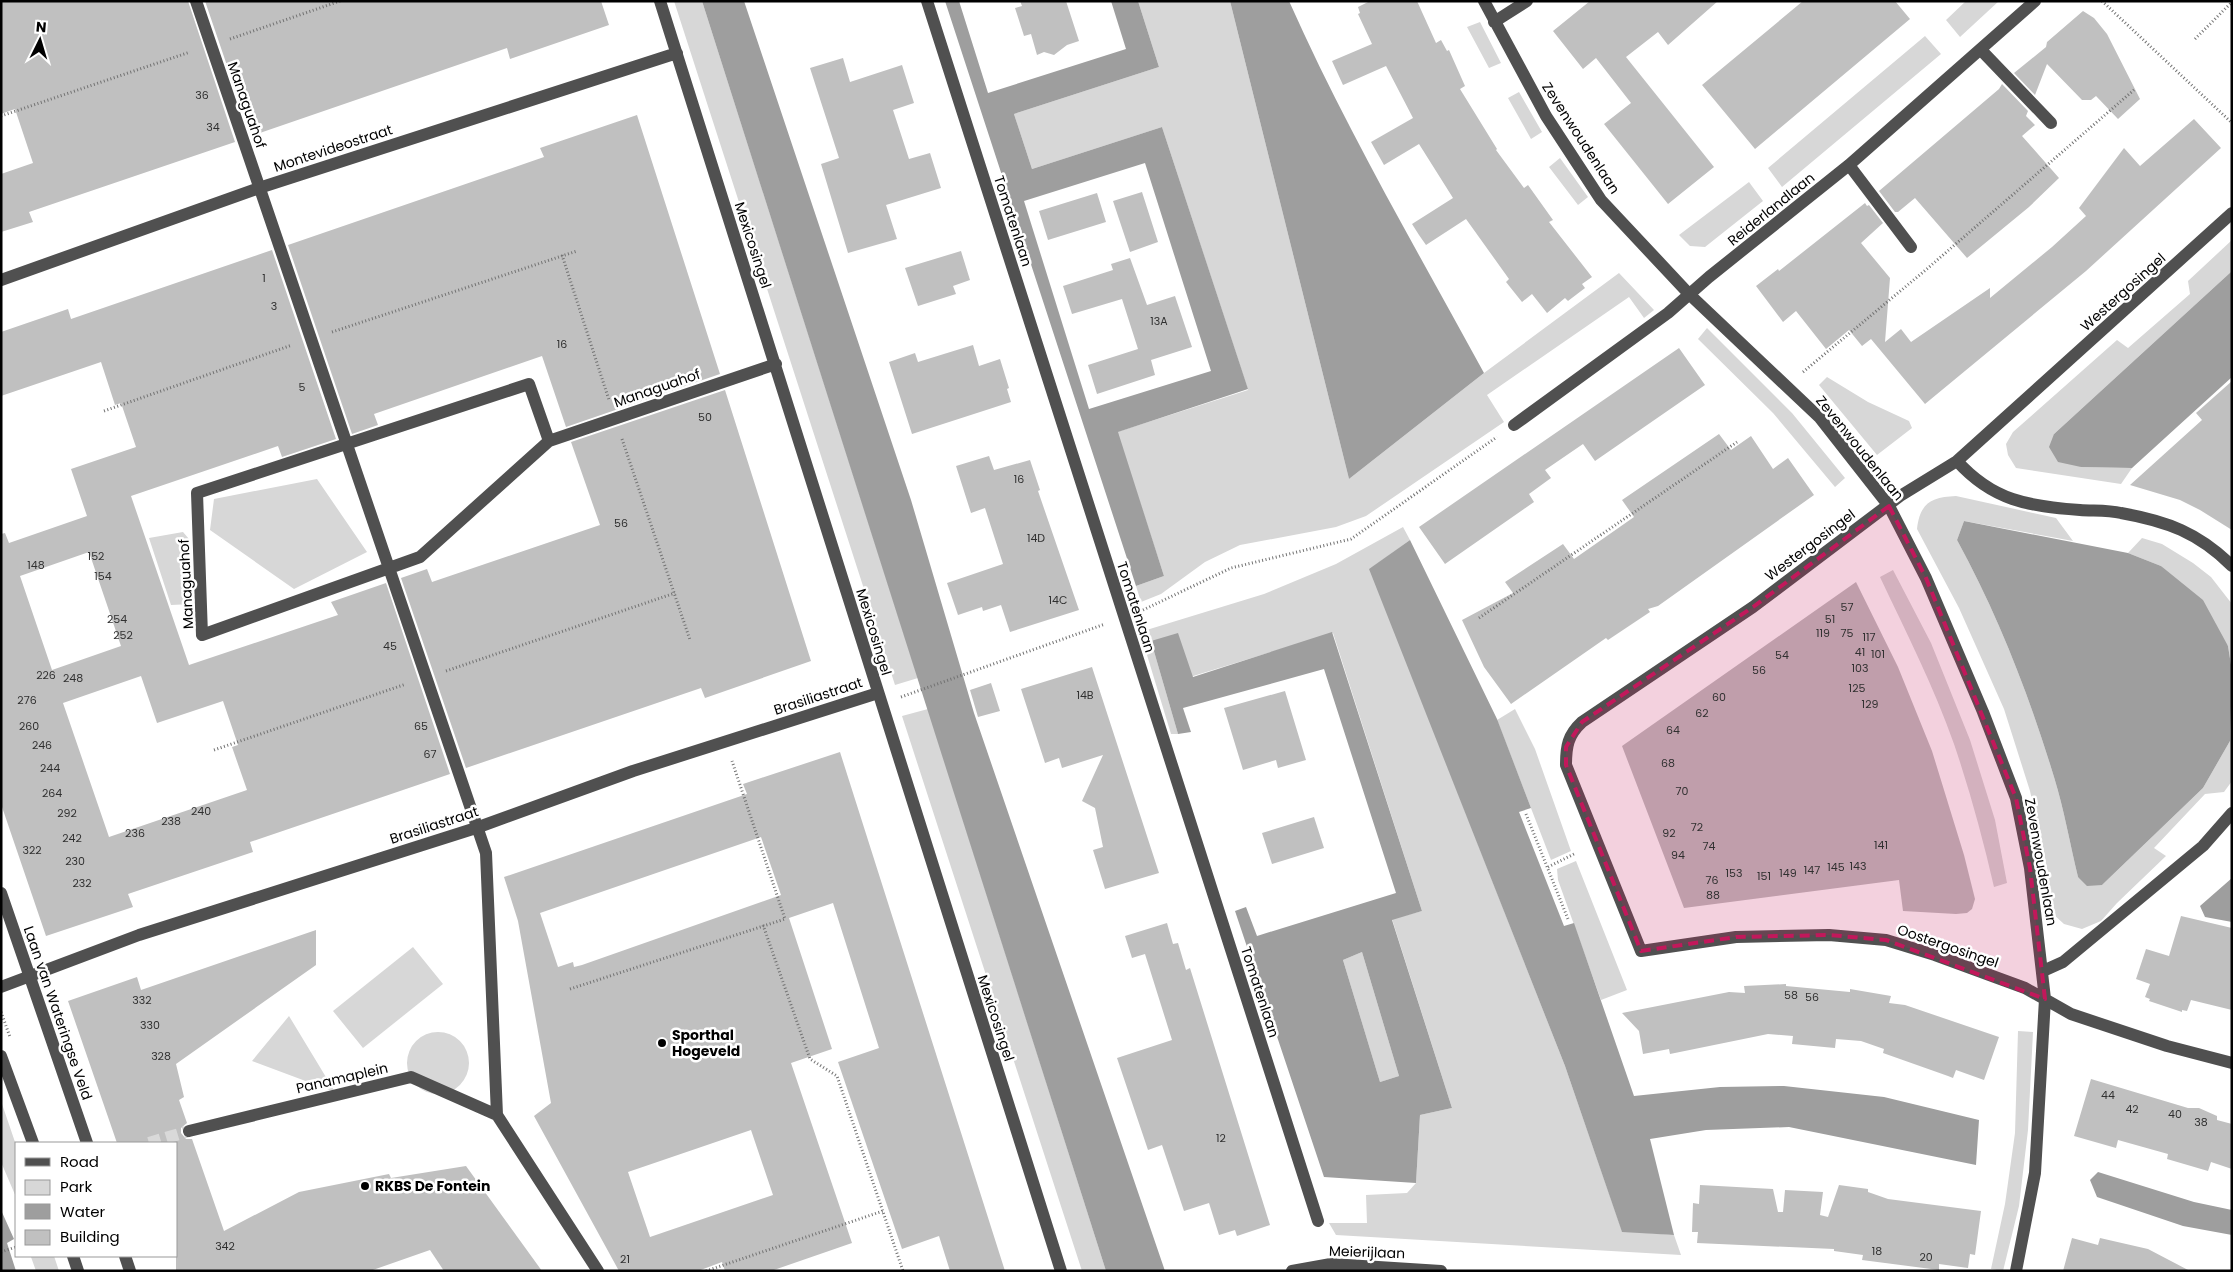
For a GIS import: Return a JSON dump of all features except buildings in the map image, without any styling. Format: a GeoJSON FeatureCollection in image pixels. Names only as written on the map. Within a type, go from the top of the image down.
{"type":"FeatureCollection","features":[{"type":"Feature","properties":{"kind":"street","name":"Managuahof"},"geometry":{"type":"LineString","coordinates":[[196,1],[476,828]]}},
{"type":"Feature","properties":{"kind":"street","name":"Mexicosingel"},"geometry":{"type":"LineString","coordinates":[[660,1],[1061,1271]]}},
{"type":"Feature","properties":{"kind":"street","name":"Tomatenlaan"},"geometry":{"type":"LineString","coordinates":[[927,1],[1318,1221]]}},
{"type":"Feature","properties":{"kind":"street","name":"Zevenwoudenlaan"},"geometry":{"type":"LineString","coordinates":[[1484,1],[1546,116],[1601,200],[1689,294],[1820,418],[1889,506],[1926,578],[1984,712],[2016,798],[2030,868],[2045,999],[2035,1174],[2016,1271]]}},
{"type":"Feature","properties":{"kind":"street"},"geometry":{"type":"LineString","coordinates":[[1494,22],[1527,1]]}},
{"type":"Feature","properties":{"kind":"street","name":"Reiderlandlaan"},"geometry":{"type":"LineString","coordinates":[[1514,426],[1668,313],[1849,165],[2035,1]]}},
{"type":"Feature","properties":{"kind":"street"},"geometry":{"type":"LineString","coordinates":[[1981,50],[2051,123]]}},
{"type":"Feature","properties":{"kind":"street","name":"Montevideostraat"},"geometry":{"type":"LineString","coordinates":[[1,280],[259,188],[677,53]]}},
{"type":"Feature","properties":{"kind":"street"},"geometry":{"type":"LineString","coordinates":[[1849,165],[1911,247]]}},
{"type":"Feature","properties":{"kind":"street","name":"Westergosingel"},"geometry":{"type":"LineString","coordinates":[[1641,952],[1566,765],[1566,746],[1573,730],[1582,722],[1753,607],[1900,496],[1957,461],[2232,213]]}},
{"type":"Feature","properties":{"kind":"street","name":"Managuahof"},"geometry":{"type":"LineString","coordinates":[[549,441],[529,384],[346,446],[197,493],[202,635],[420,557],[549,441],[776,364]]}},
{"type":"Feature","properties":{"kind":"street"},"geometry":{"type":"LineString","coordinates":[[1957,461],[1990,491],[2009,499],[2061,508],[2120,512],[2178,527],[2216,550],[2232,566]]}},
{"type":"Feature","properties":{"kind":"street","name":"Brasiliastraat"},"geometry":{"type":"LineString","coordinates":[[1,987],[30,978],[139,935],[476,828],[633,771],[878,693]]}},
{"type":"Feature","properties":{"kind":"street"},"geometry":{"type":"LineString","coordinates":[[2043,972],[2063,962],[2204,846],[2232,813]]}},
{"type":"Feature","properties":{"kind":"street"},"geometry":{"type":"LineString","coordinates":[[476,828],[486,853],[497,1115],[598,1271]]}},
{"type":"Feature","properties":{"kind":"street","name":"Laan van Wateringse Veld"},"geometry":{"type":"LineString","coordinates":[[1,893],[87,1142]]}},
{"type":"Feature","properties":{"kind":"street","name":"Oostergosingel"},"geometry":{"type":"LineString","coordinates":[[1641,952],[1736,937],[1829,935],[1886,940],[2016,985],[2071,1014],[2167,1046],[2232,1063]]}},
{"type":"Feature","properties":{"kind":"street"},"geometry":{"type":"LineString","coordinates":[[1,1056],[33,1142]]}},
{"type":"Feature","properties":{"kind":"street","name":"Panamaplein"},"geometry":{"type":"LineString","coordinates":[[190,1131],[412,1077],[497,1115]]}},
{"type":"Feature","properties":{"kind":"street"},"geometry":{"type":"LineString","coordinates":[[73,1257],[78,1271]]}},
{"type":"Feature","properties":{"kind":"street"},"geometry":{"type":"LineString","coordinates":[[125,1257],[130,1271]]}},
{"type":"Feature","properties":{"kind":"street","name":"Meierijlaan"},"geometry":{"type":"LineString","coordinates":[[1292,1271],[1331,1264],[1441,1271]]}},
{"type":"Feature","properties":{"kind":"path"},"geometry":{"type":"LineString","coordinates":[[1,116],[340,1]]}},
{"type":"Feature","properties":{"kind":"path"},"geometry":{"type":"LineString","coordinates":[[2102,1],[2232,123]]}},
{"type":"Feature","properties":{"kind":"path"},"geometry":{"type":"LineString","coordinates":[[2194,39],[2232,2]]}},
{"type":"Feature","properties":{"kind":"path"},"geometry":{"type":"LineString","coordinates":[[1787,385],[1936,262],[2135,88]]}},
{"type":"Feature","properties":{"kind":"path"},"geometry":{"type":"LineString","coordinates":[[104,411],[310,339],[576,251]]}},
{"type":"Feature","properties":{"kind":"path"},"geometry":{"type":"LineString","coordinates":[[562,255],[690,640]]}},
{"type":"Feature","properties":{"kind":"path"},"geometry":{"type":"LineString","coordinates":[[899,698],[1124,618],[1161,603],[1232,568],[1351,539],[1514,426]]}},
{"type":"Feature","properties":{"kind":"path"},"geometry":{"type":"LineString","coordinates":[[1479,618],[1737,442]]}},
{"type":"Feature","properties":{"kind":"path"},"geometry":{"type":"LineString","coordinates":[[570,989],[785,918],[725,741]]}},
{"type":"Feature","properties":{"kind":"path"},"geometry":{"type":"LineString","coordinates":[[1526,814],[1568,919]]}},
{"type":"Feature","properties":{"kind":"path"},"geometry":{"type":"LineString","coordinates":[[1548,867],[1576,854]]}},
{"type":"Feature","properties":{"kind":"path"},"geometry":{"type":"LineString","coordinates":[[763,925],[810,1059],[837,1076],[903,1271]]}},
{"type":"Feature","properties":{"kind":"path"},"geometry":{"type":"LineString","coordinates":[[706,1271],[883,1211]]}},
{"type":"Feature","properties":{"kind":"path"},"geometry":{"type":"LineString","coordinates":[[1,1252],[15,1247]]}},
{"type":"Feature","properties":{"kind":"highlighted area"},"geometry":{"type":"Polygon","coordinates":[[[1889,506],[1926,578],[2016,798],[2030,868],[2045,999],[1886,940],[1829,935],[1736,937],[1641,951],[1566,765],[1566,747],[1582,722],[1753,607],[1889,506]]]}},
{"type":"Feature","properties":{"kind":"green space"},"geometry":{"type":"Polygon","coordinates":[[[674,1],[702,1],[918,678],[895,685],[674,1]]]}},
{"type":"Feature","properties":{"kind":"green space"},"geometry":{"type":"Polygon","coordinates":[[[1138,1],[1230,1],[1349,479],[1484,373],[1619,273],[1654,310],[1644,318],[1629,297],[1487,395],[1504,422],[1366,516],[1336,527],[1240,545],[1205,562],[1161,594],[1141,602],[1136,586],[1164,576],[1117,432],[1248,390],[1162,127],[1032,169],[1014,114],[1159,67],[1138,1]]]}},
{"type":"Feature","properties":{"kind":"green space"},"geometry":{"type":"Polygon","coordinates":[[[1966,1],[1999,1],[1960,37],[1946,20],[1966,1]]]}},
{"type":"Feature","properties":{"kind":"green space"},"geometry":{"type":"Polygon","coordinates":[[[1480,22],[1501,63],[1489,68],[1467,27],[1480,22]]]}},
{"type":"Feature","properties":{"kind":"green space"},"geometry":{"type":"Polygon","coordinates":[[[1925,36],[1941,54],[1782,187],[1768,168],[1925,36]]]}},
{"type":"Feature","properties":{"kind":"green space"},"geometry":{"type":"Polygon","coordinates":[[[1519,92],[1542,132],[1531,139],[1508,98],[1519,92]]]}},
{"type":"Feature","properties":{"kind":"green space"},"geometry":{"type":"Polygon","coordinates":[[[1560,158],[1588,197],[1578,205],[1549,167],[1560,158]]]}},
{"type":"Feature","properties":{"kind":"green space"},"geometry":{"type":"Polygon","coordinates":[[[1749,182],[1763,201],[1705,247],[1690,246],[1679,235],[1749,182]]]}},
{"type":"Feature","properties":{"kind":"green space"},"geometry":{"type":"Polygon","coordinates":[[[2232,240],[2232,271],[2054,434],[2081,467],[2132,468],[2121,484],[2016,468],[2008,455],[2006,444],[2013,432],[2117,340],[2128,348],[2190,294],[2188,281],[2232,240]]]}},
{"type":"Feature","properties":{"kind":"green space"},"geometry":{"type":"Polygon","coordinates":[[[1707,328],[1792,413],[1845,478],[1835,487],[1773,413],[1698,339],[1707,328]]]}},
{"type":"Feature","properties":{"kind":"green space"},"geometry":{"type":"Polygon","coordinates":[[[1827,377],[1868,402],[1909,421],[1912,428],[1877,455],[1819,385],[1827,377]]]}},
{"type":"Feature","properties":{"kind":"green space"},"geometry":{"type":"Polygon","coordinates":[[[317,479],[367,552],[294,589],[210,530],[214,499],[317,479]]]}},
{"type":"Feature","properties":{"kind":"green space"},"geometry":{"type":"Polygon","coordinates":[[[1956,496],[2056,518],[2073,541],[1964,521],[1957,540],[1999,626],[2034,716],[2058,789],[2078,877],[2102,885],[2203,788],[2230,741],[2232,721],[2232,781],[2224,792],[2205,794],[2154,848],[2166,856],[2101,921],[2082,929],[2064,924],[2053,914],[2047,869],[2030,791],[2004,709],[1959,608],[1917,529],[1921,513],[1928,503],[1940,498],[1956,496]]]}},
{"type":"Feature","properties":{"kind":"green space"},"geometry":{"type":"Polygon","coordinates":[[[1403,527],[1410,540],[1370,569],[1565,1066],[1622,1231],[1674,1235],[1681,1255],[1336,1235],[1329,1223],[1367,1223],[1366,1195],[1407,1193],[1416,1183],[1420,1115],[1452,1108],[1392,919],[1422,911],[1333,633],[1190,677],[1151,641],[1178,734],[1171,734],[1140,632],[1264,594],[1336,564],[1403,527]]]}},
{"type":"Feature","properties":{"kind":"green space"},"geometry":{"type":"Polygon","coordinates":[[[183,532],[189,539],[192,604],[171,605],[149,538],[183,532]]]}},
{"type":"Feature","properties":{"kind":"green space"},"geometry":{"type":"Polygon","coordinates":[[[2142,538],[2162,544],[2193,563],[2211,577],[2232,604],[2232,671],[2228,646],[2161,566],[2128,553],[2142,538]]]}},
{"type":"Feature","properties":{"kind":"green space"},"geometry":{"type":"Polygon","coordinates":[[[1893,570],[1931,643],[1970,740],[1995,820],[2007,883],[1994,887],[1976,815],[1954,744],[1929,681],[1880,577],[1893,570]]]}},
{"type":"Feature","properties":{"kind":"green space"},"geometry":{"type":"Polygon","coordinates":[[[928,709],[1106,1271],[1082,1271],[902,716],[928,709]]]}},
{"type":"Feature","properties":{"kind":"green space"},"geometry":{"type":"Polygon","coordinates":[[[1515,709],[1535,749],[1571,851],[1551,860],[1497,720],[1515,709]]]}},
{"type":"Feature","properties":{"kind":"green space"},"geometry":{"type":"Polygon","coordinates":[[[1576,861],[1627,990],[1601,1000],[1558,880],[1557,869],[1576,861]]]}},
{"type":"Feature","properties":{"kind":"green space"},"geometry":{"type":"Polygon","coordinates":[[[413,947],[443,984],[363,1048],[333,1011],[413,947]]]}},
{"type":"Feature","properties":{"kind":"green space"},"geometry":{"type":"Polygon","coordinates":[[[1362,952],[1399,1076],[1380,1082],[1343,960],[1362,952]]]}},
{"type":"Feature","properties":{"kind":"green space"},"geometry":{"type":"Polygon","coordinates":[[[289,1016],[335,1092],[252,1061],[289,1016]]]}},
{"type":"Feature","properties":{"kind":"green space"},"geometry":{"type":"Polygon","coordinates":[[[2018,1031],[2033,1032],[2028,1130],[2019,1206],[2003,1271],[1991,1269],[2005,1204],[2015,1133],[2018,1031]]]}},
{"type":"Feature","properties":{"kind":"green space"},"geometry":{"type":"Polygon","coordinates":[[[432,1032],[444,1032],[460,1041],[467,1051],[469,1063],[467,1075],[460,1085],[444,1094],[432,1094],[421,1089],[412,1080],[407,1069],[407,1057],[412,1046],[421,1037],[432,1032]]]}},
{"type":"Feature","properties":{"kind":"green space"},"geometry":{"type":"Polygon","coordinates":[[[1,1101],[15,1142],[15,1195],[1,1162],[1,1101]]]}},
{"type":"Feature","properties":{"kind":"green space"},"geometry":{"type":"Polygon","coordinates":[[[31,1257],[54,1257],[59,1271],[36,1271],[31,1257]]]}},
{"type":"Feature","properties":{"kind":"water"},"geometry":{"type":"Polygon","coordinates":[[[702,1],[744,1],[911,500],[974,713],[1165,1271],[1106,1271],[702,1]]]}},
{"type":"Feature","properties":{"kind":"water"},"geometry":{"type":"Polygon","coordinates":[[[945,1],[959,1],[988,93],[1126,49],[1111,1],[1138,1],[1159,67],[1014,114],[1032,169],[1162,127],[1248,389],[1118,432],[1164,576],[1136,586],[945,1]],[[1145,163],[1024,201],[1089,409],[1211,371],[1145,163]]]}},
{"type":"Feature","properties":{"kind":"water"},"geometry":{"type":"Polygon","coordinates":[[[1230,1],[1289,1],[1358,143],[1484,373],[1349,479],[1230,1]]]}},
{"type":"Feature","properties":{"kind":"water"},"geometry":{"type":"Polygon","coordinates":[[[2232,271],[2232,377],[2132,468],[2081,467],[2058,462],[2049,447],[2054,434],[2232,271]]]}},
{"type":"Feature","properties":{"kind":"water"},"geometry":{"type":"Polygon","coordinates":[[[1964,521],[2128,553],[2161,566],[2203,600],[2228,646],[2232,671],[2230,741],[2203,788],[2102,885],[2087,886],[2078,877],[2058,789],[2034,716],[1999,626],[1957,540],[1964,521]]]}},
{"type":"Feature","properties":{"kind":"water"},"geometry":{"type":"Polygon","coordinates":[[[1410,540],[1497,719],[1531,808],[1519,812],[1564,926],[1574,923],[1634,1096],[1720,1087],[1784,1086],[1884,1097],[1979,1120],[1976,1165],[1789,1127],[1706,1130],[1650,1139],[1674,1235],[1622,1232],[1565,1066],[1369,569],[1410,540]]]}},
{"type":"Feature","properties":{"kind":"water"},"geometry":{"type":"Polygon","coordinates":[[[1332,632],[1422,911],[1392,920],[1452,1108],[1420,1115],[1416,1183],[1324,1177],[1235,911],[1246,907],[1257,936],[1396,893],[1324,669],[1183,708],[1191,732],[1178,734],[1151,641],[1178,633],[1193,677],[1332,632]],[[1362,952],[1343,960],[1380,1082],[1399,1076],[1362,952]]]}},
{"type":"Feature","properties":{"kind":"water"},"geometry":{"type":"Polygon","coordinates":[[[2232,878],[2232,922],[2205,917],[2200,906],[2232,878]]]}},
{"type":"Feature","properties":{"kind":"water"},"geometry":{"type":"Polygon","coordinates":[[[2098,1172],[2194,1202],[2232,1210],[2232,1235],[2183,1226],[2097,1197],[2090,1180],[2098,1172]]]}},
{"type":"Feature","properties":{"kind":"water"},"geometry":{"type":"Polygon","coordinates":[[[1,1210],[14,1239],[7,1243],[16,1271],[1,1271],[1,1210]]]}},
{"type":"Feature","properties":{"kind":"tunnel"},"geometry":{"type":"LineString","coordinates":[[152,1142],[189,1131]]}},
{"type":"Feature","properties":{"kind":"place","name":"Sporthal Hogeveld"},"geometry":{"type":"Point","coordinates":[662,1043]}},
{"type":"Feature","properties":{"kind":"place","name":"RKBS De Fontein"},"geometry":{"type":"Point","coordinates":[365,1186]}}]}
